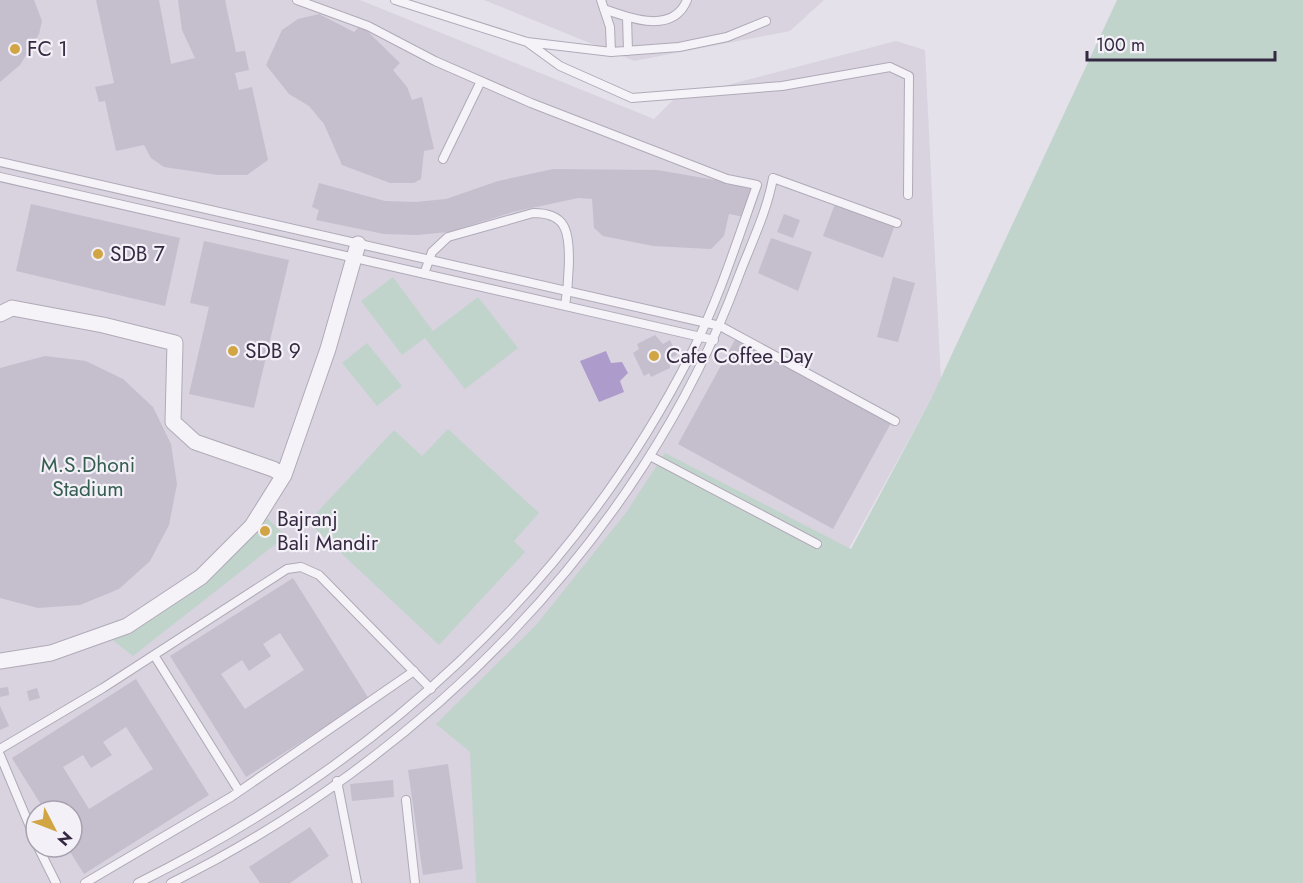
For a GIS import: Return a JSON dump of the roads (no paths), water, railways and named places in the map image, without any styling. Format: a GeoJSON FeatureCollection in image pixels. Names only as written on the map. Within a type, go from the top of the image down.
{"type":"FeatureCollection","features":[{"type":"Feature","properties":{"kind":"street"},"geometry":{"type":"LineString","coordinates":[[0,661],[51,653],[127,626],[201,577],[252,526],[284,475],[328,349],[356,251]]}},
{"type":"Feature","properties":{"kind":"street"},"geometry":{"type":"LineString","coordinates":[[0,314],[12,308],[103,325],[175,343],[173,422],[195,442],[284,475]]}},
{"type":"Feature","properties":{"kind":"lane"},"geometry":{"type":"LineString","coordinates":[[138,883],[199,852],[278,804],[364,745],[431,689],[516,606],[582,527],[641,442],[699,337],[757,185],[727,179],[481,81],[435,61],[368,26],[297,0]]}},
{"type":"Feature","properties":{"kind":"lane"},"geometry":{"type":"LineString","coordinates":[[395,0],[526,42],[611,52],[679,47],[727,37],[766,21]]}},
{"type":"Feature","properties":{"kind":"lane"},"geometry":{"type":"LineString","coordinates":[[601,0],[610,27],[611,52]]}},
{"type":"Feature","properties":{"kind":"lane"},"geometry":{"type":"LineString","coordinates":[[604,9],[627,17],[659,21],[671,19],[679,13],[687,0]]}},
{"type":"Feature","properties":{"kind":"lane"},"geometry":{"type":"LineString","coordinates":[[627,17],[628,51]]}},
{"type":"Feature","properties":{"kind":"lane"},"geometry":{"type":"LineString","coordinates":[[526,42],[560,66],[632,98],[782,86],[890,67],[909,76],[908,195]]}},
{"type":"Feature","properties":{"kind":"lane"},"geometry":{"type":"LineString","coordinates":[[443,159],[481,81]]}},
{"type":"Feature","properties":{"kind":"lane"},"geometry":{"type":"LineString","coordinates":[[0,162],[356,251],[424,274],[714,340]]}},
{"type":"Feature","properties":{"kind":"lane"},"geometry":{"type":"LineString","coordinates":[[0,177],[356,251],[429,260],[720,326],[895,421]]}},
{"type":"Feature","properties":{"kind":"lane"},"geometry":{"type":"LineString","coordinates":[[171,883],[206,866],[372,757],[453,690],[527,616],[594,536],[650,456],[714,340],[773,178],[897,223]]}},
{"type":"Feature","properties":{"kind":"lane"},"geometry":{"type":"LineString","coordinates":[[424,274],[432,252],[448,237],[533,213],[548,215],[562,224],[567,236],[565,306]]}},
{"type":"Feature","properties":{"kind":"lane"},"geometry":{"type":"LineString","coordinates":[[650,456],[817,544]]}},
{"type":"Feature","properties":{"kind":"lane"},"geometry":{"type":"LineString","coordinates":[[0,749],[154,655],[287,569],[301,567],[311,570],[337,591],[431,689]]}},
{"type":"Feature","properties":{"kind":"lane"},"geometry":{"type":"LineString","coordinates":[[154,655],[239,792]]}},
{"type":"Feature","properties":{"kind":"lane"},"geometry":{"type":"LineString","coordinates":[[85,883],[239,792],[414,671]]}},
{"type":"Feature","properties":{"kind":"lane"},"geometry":{"type":"LineString","coordinates":[[0,755],[24,812]]}},
{"type":"Feature","properties":{"kind":"lane"},"geometry":{"type":"LineString","coordinates":[[338,781],[357,883]]}},
{"type":"Feature","properties":{"kind":"lane"},"geometry":{"type":"LineString","coordinates":[[405,800],[415,883]]}},
{"type":"Feature","properties":{"kind":"lane"},"geometry":{"type":"LineString","coordinates":[[44,859],[56,883]]}},
{"type":"Feature","properties":{"kind":"place","name":"FC 1"},"geometry":{"type":"Point","coordinates":[15,49]}},
{"type":"Feature","properties":{"kind":"place","name":"SDB 7"},"geometry":{"type":"Point","coordinates":[98,254]}},
{"type":"Feature","properties":{"kind":"place","name":"SDB 9"},"geometry":{"type":"Point","coordinates":[233,351]}},
{"type":"Feature","properties":{"kind":"place","name":"Cafe Coffee Day"},"geometry":{"type":"Point","coordinates":[654,356]}},
{"type":"Feature","properties":{"kind":"place","name":"Bajranj Bali Mandir"},"geometry":{"type":"Point","coordinates":[265,531]}},
{"type":"Feature","properties":{"kind":"park label","name":"M.S.Dhoni Stadium"},"geometry":{"type":"Point","coordinates":[88,477]}}]}
